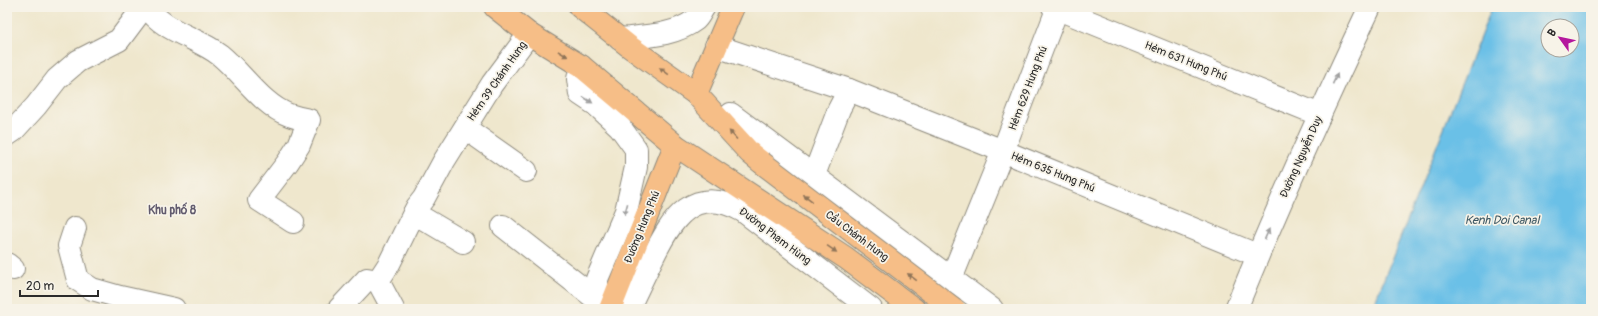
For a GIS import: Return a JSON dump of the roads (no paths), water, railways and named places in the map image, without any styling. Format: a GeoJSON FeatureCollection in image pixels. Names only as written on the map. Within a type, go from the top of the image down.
{"type":"FeatureCollection","features":[{"type":"Feature","properties":{"kind":"main road"},"geometry":{"type":"LineString","coordinates":[[494,7],[529,34],[581,66],[675,145],[846,258],[914,309]]}},
{"type":"Feature","properties":{"kind":"main road"},"geometry":{"type":"LineString","coordinates":[[580,7],[696,94],[733,7]]}},
{"type":"Feature","properties":{"kind":"main road","name":"Cầu Chánh Hưng"},"geometry":{"type":"LineString","coordinates":[[696,94],[750,153],[954,309]]}},
{"type":"Feature","properties":{"kind":"main road","name":"Đường Hưng Phú"},"geometry":{"type":"LineString","coordinates":[[610,309],[675,145]]}},
{"type":"Feature","properties":{"kind":"street"},"geometry":{"type":"LineString","coordinates":[[7,135],[13,131],[36,106],[56,79],[78,61],[119,40],[137,16],[140,7]]}},
{"type":"Feature","properties":{"kind":"street"},"geometry":{"type":"LineString","coordinates":[[147,7],[162,22],[220,55],[272,104],[288,114],[309,120],[299,145],[259,200],[294,222]]}},
{"type":"Feature","properties":{"kind":"street"},"geometry":{"type":"LineString","coordinates":[[620,38],[659,34],[678,29],[696,19],[704,7]]}},
{"type":"Feature","properties":{"kind":"street","name":"Đường Nguyễn Duy"},"geometry":{"type":"LineString","coordinates":[[1236,309],[1257,256],[1370,7]]}},
{"type":"Feature","properties":{"kind":"street","name":"Hẻm 631 Hưng Phú"},"geometry":{"type":"LineString","coordinates":[[1056,8],[1320,115]]}},
{"type":"Feature","properties":{"kind":"street","name":"Hẻm 629 Hưng Phú"},"geometry":{"type":"LineString","coordinates":[[946,284],[1003,151],[1056,8]]}},
{"type":"Feature","properties":{"kind":"street","name":"Hẻm 39 Chánh Hưng"},"geometry":{"type":"LineString","coordinates":[[385,294],[389,264],[414,213],[444,161],[492,84],[529,34]]}},
{"type":"Feature","properties":{"kind":"street","name":"Hẻm 635 Hưng Phú"},"geometry":{"type":"LineString","coordinates":[[716,46],[849,90],[1003,151],[1257,256]]}},
{"type":"Feature","properties":{"kind":"street"},"geometry":{"type":"LineString","coordinates":[[581,66],[578,79],[580,94],[595,104],[620,127],[636,150],[636,167],[626,211],[597,280],[597,292],[610,309]]}},
{"type":"Feature","properties":{"kind":"street"},"geometry":{"type":"LineString","coordinates":[[814,175],[839,109],[849,90]]}},
{"type":"Feature","properties":{"kind":"street"},"geometry":{"type":"LineString","coordinates":[[731,114],[814,175],[946,284],[992,309]]}},
{"type":"Feature","properties":{"kind":"street","name":"Hẻm 39 Chánh Hưng"},"geometry":{"type":"LineString","coordinates":[[465,128],[526,171]]}},
{"type":"Feature","properties":{"kind":"street","name":"Đường Phạm Hùng"},"geometry":{"type":"LineString","coordinates":[[628,309],[664,234],[672,222],[692,206],[707,201],[720,202],[743,211],[871,309]]}},
{"type":"Feature","properties":{"kind":"street"},"geometry":{"type":"LineString","coordinates":[[414,213],[463,242]]}},
{"type":"Feature","properties":{"kind":"street"},"geometry":{"type":"LineString","coordinates":[[503,226],[610,309]]}},
{"type":"Feature","properties":{"kind":"street"},"geometry":{"type":"LineString","coordinates":[[75,228],[69,246],[78,280],[92,289],[174,309]]}},
{"type":"Feature","properties":{"kind":"street","name":"Hẻm 39 Chánh Hưng"},"geometry":{"type":"LineString","coordinates":[[339,309],[367,279],[385,294]]}},
{"type":"Feature","properties":{"kind":"water","name":"Kenh Doi Canal"},"geometry":{"type":"Polygon","coordinates":[[[1492,7],[1591,7],[1591,309],[1372,309],[1492,7]]]}},
{"type":"Feature","properties":{"kind":"tunnel"},"geometry":{"type":"LineString","coordinates":[[924,309],[941,289]]}},
{"type":"Feature","properties":{"kind":"district","name":"Khu phố 8"},"geometry":{"type":"Point","coordinates":[172,210]}}]}
